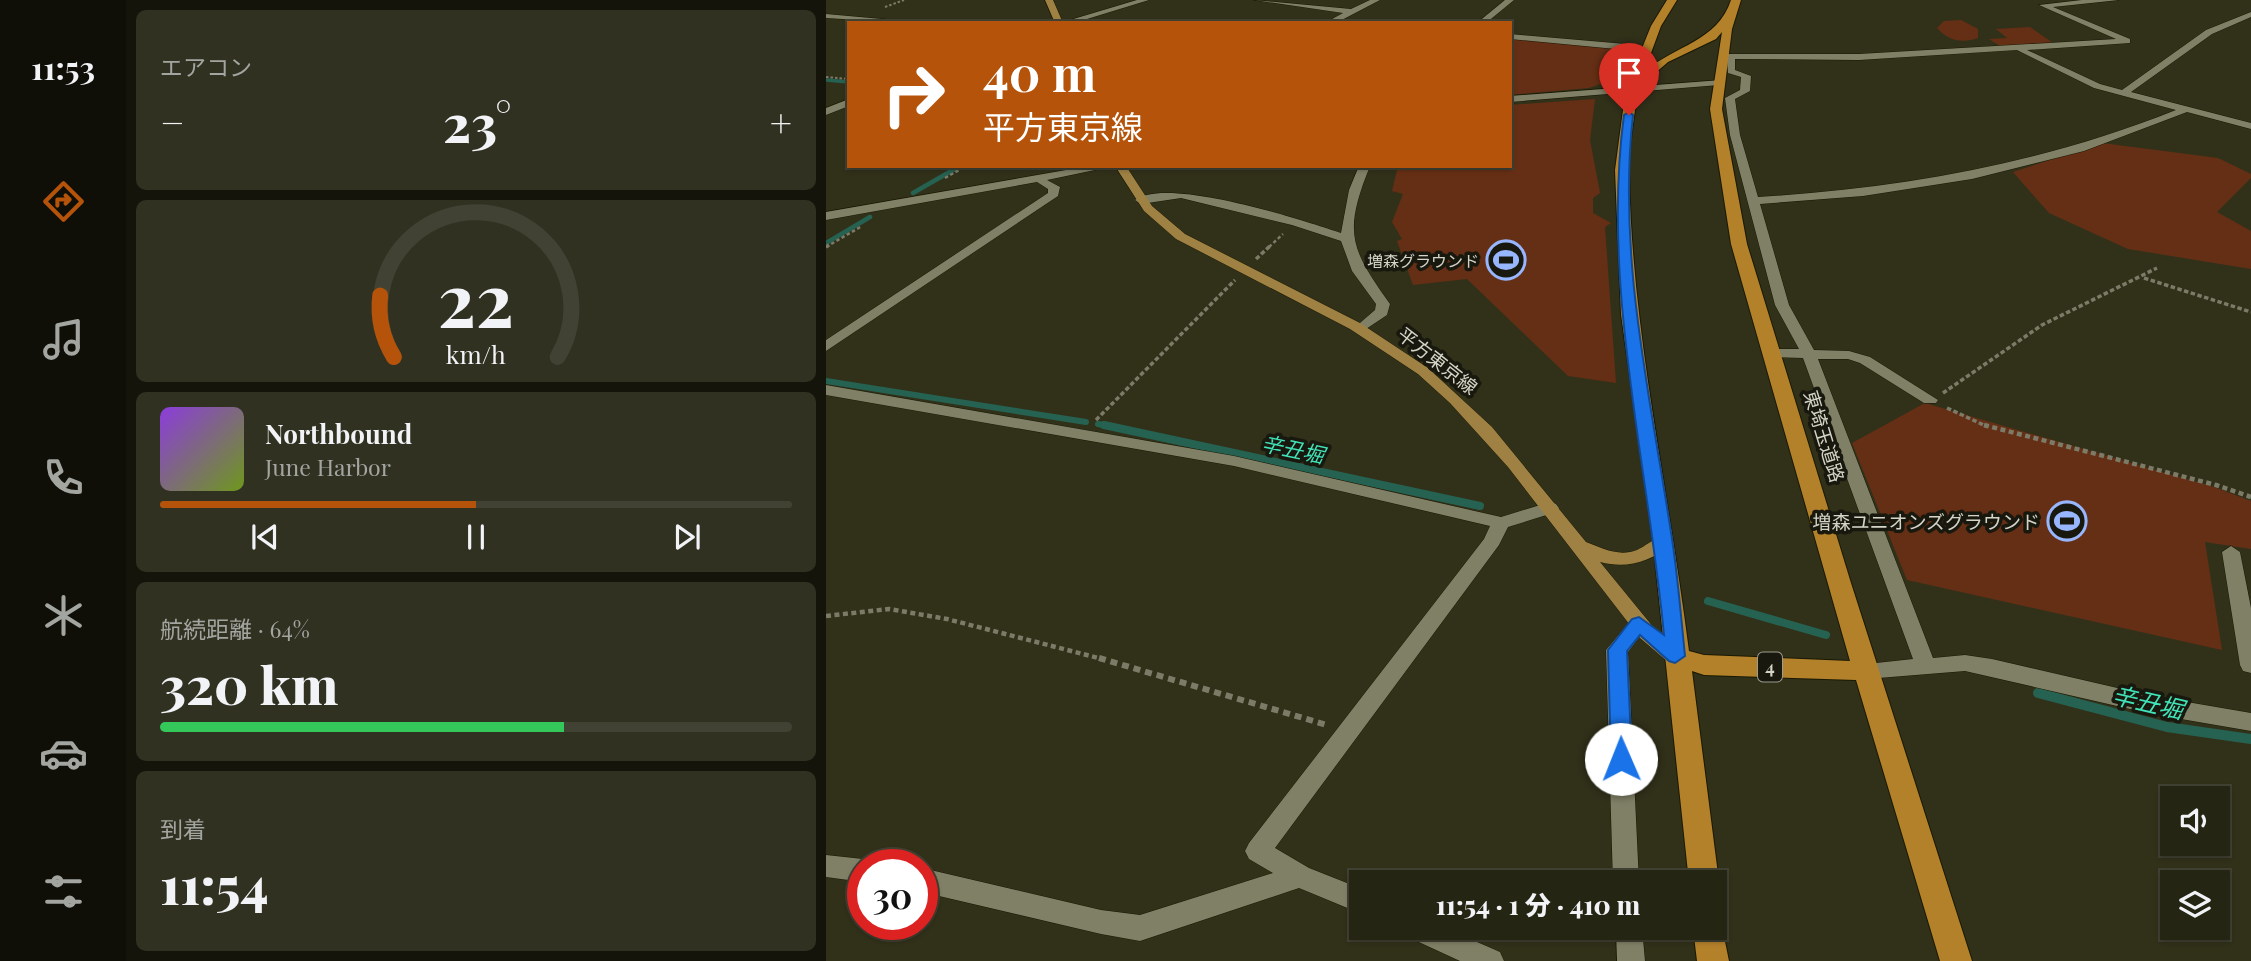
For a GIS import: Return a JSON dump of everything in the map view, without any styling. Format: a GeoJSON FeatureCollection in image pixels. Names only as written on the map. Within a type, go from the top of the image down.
{"type":"FeatureCollection","features":[{"type":"Feature","properties":{"kind":"highway"},"geometry":{"type":"LineString","coordinates":[[1672,0],[1656,26],[1632,88],[1622,170],[1629,314],[1664,541],[1702,870]]}},
{"type":"Feature","properties":{"kind":"highway","name":"東埼玉道路"},"geometry":{"type":"LineString","coordinates":[[1736,0],[1716,109],[1739,244],[1866,671],[1956,961]]}},
{"type":"Feature","properties":{"kind":"highway"},"geometry":{"type":"LineString","coordinates":[[1632,88],[1664,60],[1712,37],[1731,16]]}},
{"type":"Feature","properties":{"kind":"highway","name":"4"},"geometry":{"type":"LineString","coordinates":[[1675,656],[1704,665],[1866,671]]}},
{"type":"Feature","properties":{"kind":"highway"},"geometry":{"type":"LineString","coordinates":[[1710,940],[1713,961]]}},
{"type":"Feature","properties":{"kind":"main road"},"geometry":{"type":"LineString","coordinates":[[1049,0],[1060,21]]}},
{"type":"Feature","properties":{"kind":"main road","name":"平方東京線"},"geometry":{"type":"LineString","coordinates":[[1121,168],[1141,200],[1159,220],[1183,238],[1360,329],[1422,369],[1477,418],[1639,624],[1675,656]]}},
{"type":"Feature","properties":{"kind":"main road"},"geometry":{"type":"LineString","coordinates":[[1580,547],[1605,558],[1629,559],[1645,556],[1664,541]]}},
{"type":"Feature","properties":{"kind":"street"},"geometry":{"type":"LineString","coordinates":[[1068,21],[1145,0]]}},
{"type":"Feature","properties":{"kind":"street"},"geometry":{"type":"LineString","coordinates":[[1258,0],[1352,12]]}},
{"type":"Feature","properties":{"kind":"street"},"geometry":{"type":"LineString","coordinates":[[1333,21],[1376,0]]}},
{"type":"Feature","properties":{"kind":"street"},"geometry":{"type":"LineString","coordinates":[[1484,21],[1510,0]]}},
{"type":"Feature","properties":{"kind":"street"},"geometry":{"type":"LineString","coordinates":[[1926,666],[1810,356],[1782,305],[1735,135],[1730,98],[1745,91],[1746,76],[1731,71],[1727,56],[1859,57],[2127,41],[2043,5],[2115,0]]}},
{"type":"Feature","properties":{"kind":"street"},"geometry":{"type":"LineString","coordinates":[[2122,94],[2208,32],[2251,14]]}},
{"type":"Feature","properties":{"kind":"street"},"geometry":{"type":"LineString","coordinates":[[826,16],[884,21]]}},
{"type":"Feature","properties":{"kind":"street"},"geometry":{"type":"LineString","coordinates":[[2066,46],[2049,35],[2104,32]]}},
{"type":"Feature","properties":{"kind":"street"},"geometry":{"type":"LineString","coordinates":[[1512,36],[1637,48]]}},
{"type":"Feature","properties":{"kind":"street"},"geometry":{"type":"LineString","coordinates":[[2018,48],[2097,86],[2251,126]]}},
{"type":"Feature","properties":{"kind":"street"},"geometry":{"type":"LineString","coordinates":[[1512,99],[1719,82]]}},
{"type":"Feature","properties":{"kind":"street"},"geometry":{"type":"LineString","coordinates":[[826,112],[847,103]]}},
{"type":"Feature","properties":{"kind":"street"},"geometry":{"type":"LineString","coordinates":[[1752,201],[1900,190],[1999,170],[2139,130],[2184,110]]}},
{"type":"Feature","properties":{"kind":"street"},"geometry":{"type":"LineString","coordinates":[[826,216],[1098,168]]}},
{"type":"Feature","properties":{"kind":"street"},"geometry":{"type":"LineString","coordinates":[[1360,329],[1382,312],[1383,304],[1359,271],[1346,239],[1355,190],[1364,168]]}},
{"type":"Feature","properties":{"kind":"street"},"geometry":{"type":"LineString","coordinates":[[826,347],[1054,194],[1054,187],[1043,183],[1040,178]]}},
{"type":"Feature","properties":{"kind":"street"},"geometry":{"type":"LineString","coordinates":[[1141,200],[1181,195],[1296,222],[1346,239]]}},
{"type":"Feature","properties":{"kind":"street"},"geometry":{"type":"LineString","coordinates":[[1771,353],[1810,356],[1831,353],[1865,360],[1930,400]]}},
{"type":"Feature","properties":{"kind":"street"},"geometry":{"type":"LineString","coordinates":[[826,390],[1234,461],[1501,523],[1550,508]]}},
{"type":"Feature","properties":{"kind":"street"},"geometry":{"type":"LineString","coordinates":[[1349,897],[1300,876],[1258,851],[1492,541],[1501,523]]}},
{"type":"Feature","properties":{"kind":"street"},"geometry":{"type":"LineString","coordinates":[[2231,552],[2251,665]]}},
{"type":"Feature","properties":{"kind":"street"},"geometry":{"type":"LineString","coordinates":[[1626,870],[1617,650],[1639,624]]}},
{"type":"Feature","properties":{"kind":"street"},"geometry":{"type":"LineString","coordinates":[[1866,671],[1965,663],[2152,705],[2251,722]]}},
{"type":"Feature","properties":{"kind":"street"},"geometry":{"type":"LineString","coordinates":[[826,866],[847,869]]}},
{"type":"Feature","properties":{"kind":"street"},"geometry":{"type":"LineString","coordinates":[[938,884],[1101,922],[1140,928],[1300,876]]}},
{"type":"Feature","properties":{"kind":"street"},"geometry":{"type":"LineString","coordinates":[[1444,940],[1490,961]]}},
{"type":"Feature","properties":{"kind":"street"},"geometry":{"type":"LineString","coordinates":[[1630,940],[1632,961]]}},
{"type":"Feature","properties":{"kind":"path"},"geometry":{"type":"LineString","coordinates":[[826,77],[847,79]]}},
{"type":"Feature","properties":{"kind":"path"},"geometry":{"type":"LineString","coordinates":[[1083,433],[1296,222]]}},
{"type":"Feature","properties":{"kind":"path"},"geometry":{"type":"LineString","coordinates":[[1930,400],[2053,319],[2144,277],[2157,268]]}},
{"type":"Feature","properties":{"kind":"path"},"geometry":{"type":"LineString","coordinates":[[2144,277],[2251,312]]}},
{"type":"Feature","properties":{"kind":"path"},"geometry":{"type":"LineString","coordinates":[[1930,400],[1988,427],[2216,485],[2251,498]]}},
{"type":"Feature","properties":{"kind":"path"},"geometry":{"type":"LineString","coordinates":[[826,616],[889,609],[947,619],[1133,667],[1349,732]]}},
{"type":"Feature","properties":{"kind":"shaded area"},"geometry":{"type":"Polygon","coordinates":[[[1961,20],[1978,29],[1978,38],[1955,40],[1937,28],[1944,21],[1961,20]]]}},
{"type":"Feature","properties":{"kind":"shaded area"},"geometry":{"type":"Polygon","coordinates":[[[2030,27],[2056,45],[2000,46],[1989,39],[2007,38],[1996,29],[2030,27]]]}},
{"type":"Feature","properties":{"kind":"shaded area"},"geometry":{"type":"Polygon","coordinates":[[[1512,38],[1629,50],[1606,82],[1589,88],[1512,95],[1512,38]]]}},
{"type":"Feature","properties":{"kind":"shaded area","name":"増森グラウンド"},"geometry":{"type":"Polygon","coordinates":[[[1595,99],[1590,140],[1600,193],[1593,198],[1593,213],[1611,223],[1605,227],[1616,383],[1568,376],[1467,279],[1413,285],[1397,241],[1402,239],[1392,222],[1403,194],[1392,191],[1398,168],[1512,168],[1512,105],[1595,99]]]}},
{"type":"Feature","properties":{"kind":"shaded area"},"geometry":{"type":"Polygon","coordinates":[[[2102,143],[2218,158],[2251,174],[2251,178],[2217,212],[2251,231],[2251,269],[2128,249],[2049,213],[2013,172],[2102,143]]]}},
{"type":"Feature","properties":{"kind":"shaded area","name":"増森ユニオンズグラウンド"},"geometry":{"type":"Polygon","coordinates":[[[1925,403],[2214,487],[2251,501],[2251,549],[2205,542],[2222,650],[1907,580],[1852,443],[1925,403]]]}},
{"type":"Feature","properties":{"kind":"waterway"},"geometry":{"type":"LineString","coordinates":[[826,80],[847,82]]}},
{"type":"Feature","properties":{"kind":"waterway"},"geometry":{"type":"LineString","coordinates":[[913,193],[957,168]]}},
{"type":"Feature","properties":{"kind":"waterway"},"geometry":{"type":"LineString","coordinates":[[826,243],[870,217]]}},
{"type":"Feature","properties":{"kind":"waterway","name":"辛丑堀"},"geometry":{"type":"LineString","coordinates":[[826,381],[1086,422]]}},
{"type":"Feature","properties":{"kind":"waterway","name":"辛丑堀"},"geometry":{"type":"LineString","coordinates":[[1098,424],[1113,427]]}},
{"type":"Feature","properties":{"kind":"waterway","name":"辛丑堀"},"geometry":{"type":"LineString","coordinates":[[1104,425],[1480,506]]}},
{"type":"Feature","properties":{"kind":"waterway","name":"辛丑堀"},"geometry":{"type":"LineString","coordinates":[[1708,601],[1826,635]]}},
{"type":"Feature","properties":{"kind":"waterway","name":"辛丑堀"},"geometry":{"type":"LineString","coordinates":[[2038,693],[2167,727],[2251,739]]}},
{"type":"Feature","properties":{"kind":"place","name":"増森グラウンド"},"geometry":{"type":"Point","coordinates":[1506,260]}},
{"type":"Feature","properties":{"kind":"place","name":"増森ユニオンズグラウンド"},"geometry":{"type":"Point","coordinates":[2067,521]}},
{"type":"Feature","properties":{"kind":"route"},"geometry":{"type":"LineString","coordinates":[[1621,759],[1617,650],[1639,624],[1675,656],[1664,541],[1629,314],[1622,170],[1629,115]]}}]}
